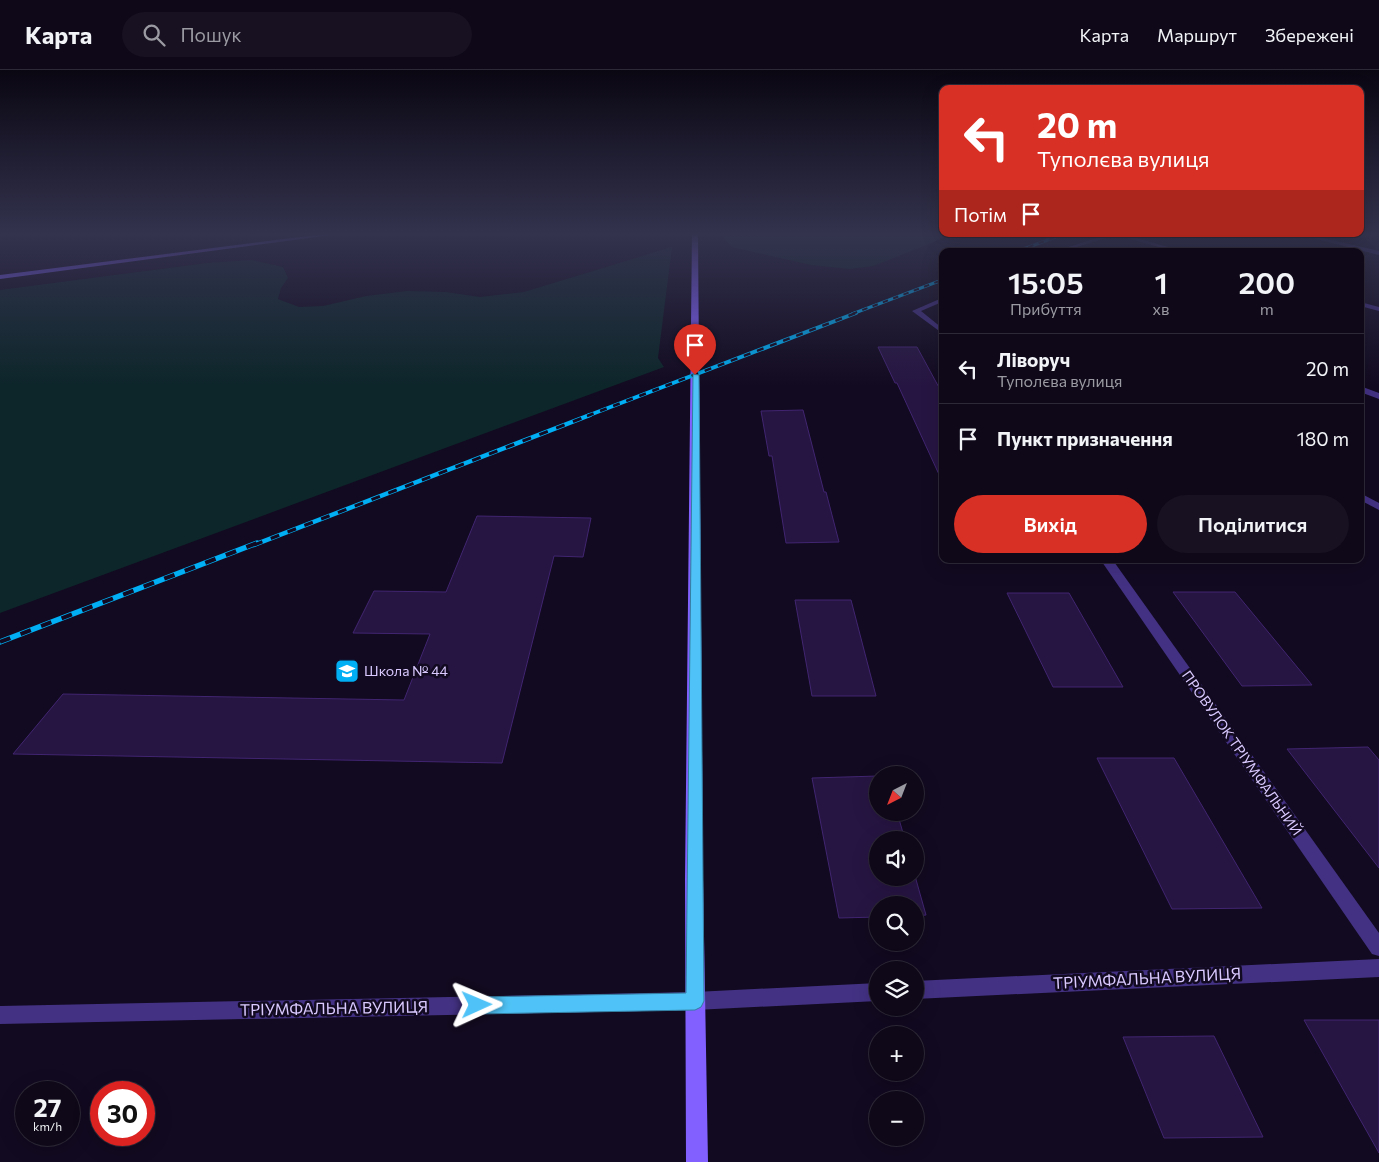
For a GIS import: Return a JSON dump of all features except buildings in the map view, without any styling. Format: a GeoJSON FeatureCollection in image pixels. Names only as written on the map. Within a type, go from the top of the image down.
{"type":"FeatureCollection","features":[{"type":"Feature","properties":{"kind":"street"},"geometry":{"type":"LineString","coordinates":[[695,284],[695,1001],[697,1162]]}},
{"type":"Feature","properties":{"kind":"street"},"geometry":{"type":"LineString","coordinates":[[939,301],[916,311],[939,329]]}},
{"type":"Feature","properties":{"kind":"street"},"geometry":{"type":"LineString","coordinates":[[1364,305],[1379,309]]}},
{"type":"Feature","properties":{"kind":"street"},"geometry":{"type":"LineString","coordinates":[[1364,390],[1379,396]]}},
{"type":"Feature","properties":{"kind":"street"},"geometry":{"type":"LineString","coordinates":[[1364,499],[1379,508]]}},
{"type":"Feature","properties":{"kind":"street","name":"ПРОВУЛОК ТРІУМФАЛЬНИЙ"},"geometry":{"type":"LineString","coordinates":[[1109,563],[1379,948]]}},
{"type":"Feature","properties":{"kind":"street","name":"ТРІУМФАЛЬНА ВУЛИЦЯ"},"geometry":{"type":"LineString","coordinates":[[924,990],[1379,968]]}},
{"type":"Feature","properties":{"kind":"street","name":"ТРІУМФАЛЬНА ВУЛИЦЯ"},"geometry":{"type":"LineString","coordinates":[[0,1015],[695,1001],[869,992]]}},
{"type":"Feature","properties":{"kind":"green space"},"geometry":{"type":"Polygon","coordinates":[[[46,284],[284,284],[278,299],[299,307],[323,306],[366,296],[407,291],[446,292],[480,297],[524,292],[550,284],[667,284],[658,358],[664,367],[0,613],[0,290],[46,284]]]}},
{"type":"Feature","properties":{"kind":"railway"},"geometry":{"type":"LineString","coordinates":[[852,314],[932,284]]}},
{"type":"Feature","properties":{"kind":"railway"},"geometry":{"type":"LineString","coordinates":[[587,416],[856,313]]}},
{"type":"Feature","properties":{"kind":"railway"},"geometry":{"type":"LineString","coordinates":[[254,545],[590,415]]}},
{"type":"Feature","properties":{"kind":"railway"},"geometry":{"type":"LineString","coordinates":[[0,642],[257,543]]}},
{"type":"Feature","properties":{"kind":"place","name":"Школа № 44"},"geometry":{"type":"Point","coordinates":[347,671]}},
{"type":"Feature","properties":{"kind":"route"},"geometry":{"type":"LineString","coordinates":[[477,1005],[695,1001],[695,375]]}}]}
